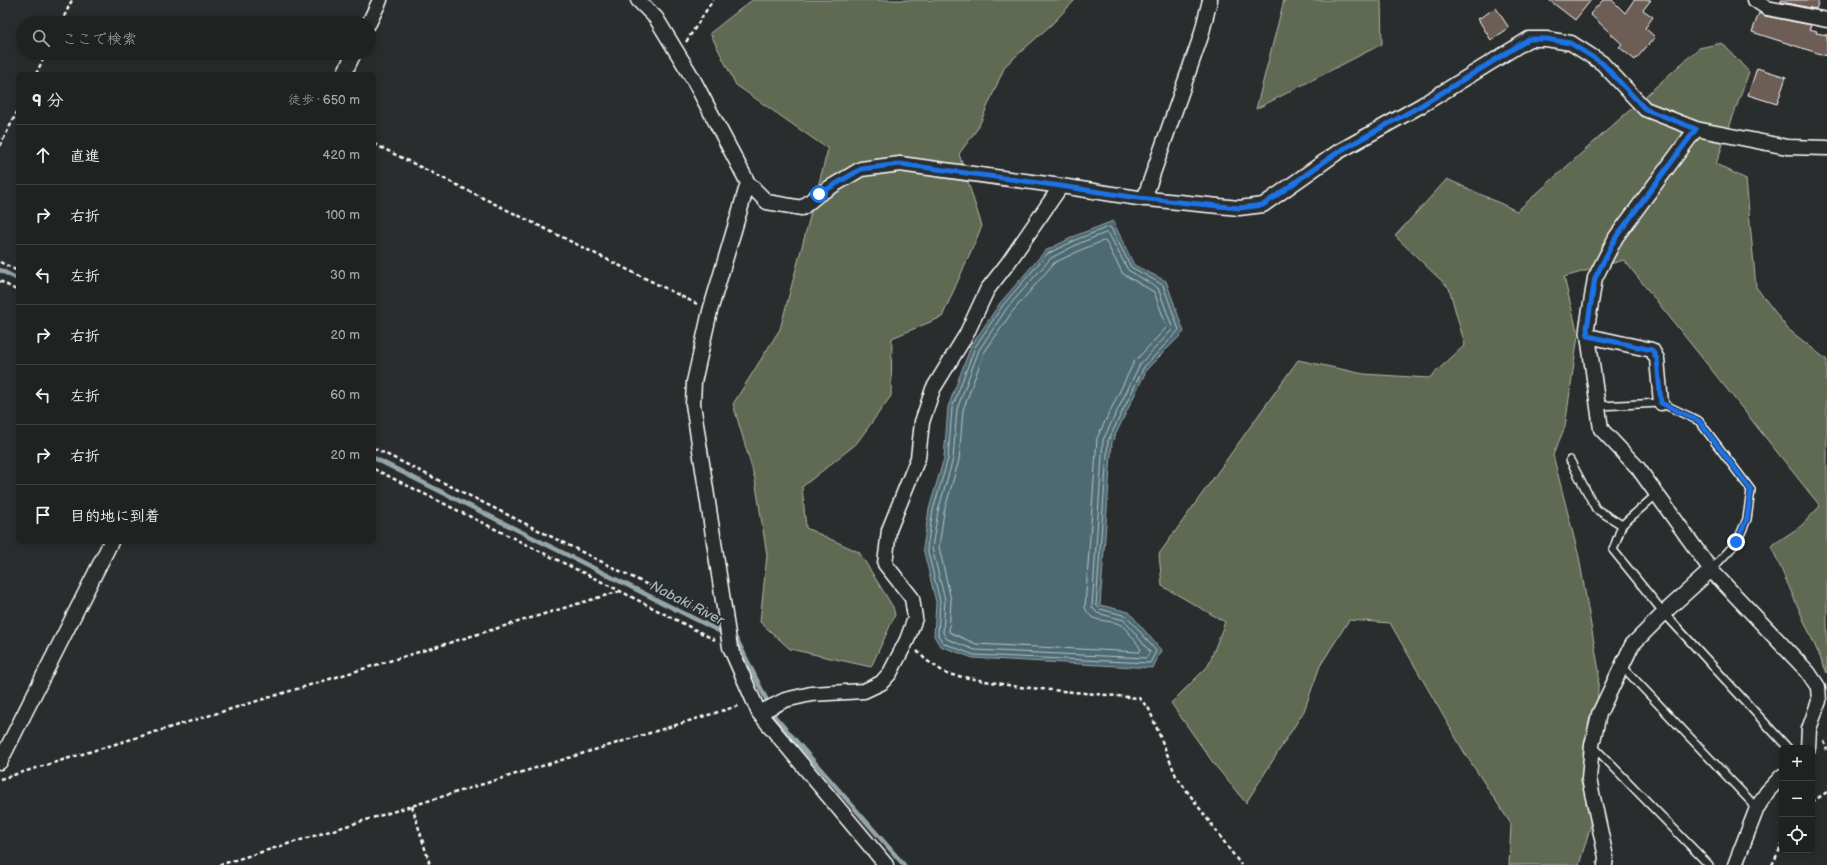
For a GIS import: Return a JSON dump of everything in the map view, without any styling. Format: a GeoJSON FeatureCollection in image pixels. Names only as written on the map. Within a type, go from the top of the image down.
{"type":"FeatureCollection","features":[{"type":"Feature","properties":{"kind":"street"},"geometry":{"type":"LineString","coordinates":[[372,16],[380,0]]}},
{"type":"Feature","properties":{"kind":"street"},"geometry":{"type":"LineString","coordinates":[[638,0],[656,18],[692,77],[748,183],[767,202],[802,208],[819,194],[861,169],[900,164],[1144,199],[1239,208],[1263,205],[1338,152],[1422,105],[1529,39],[1546,39],[1570,43],[1602,63],[1645,109],[1696,129],[1788,147],[1827,148]]}},
{"type":"Feature","properties":{"kind":"street"},"geometry":{"type":"LineString","coordinates":[[1144,199],[1201,36],[1210,0]]}},
{"type":"Feature","properties":{"kind":"street"},"geometry":{"type":"LineString","coordinates":[[1756,0],[1767,8],[1827,20]]}},
{"type":"Feature","properties":{"kind":"street"},"geometry":{"type":"LineString","coordinates":[[345,72],[351,60]]}},
{"type":"Feature","properties":{"kind":"street"},"geometry":{"type":"LineString","coordinates":[[1696,129],[1612,244],[1595,278],[1587,328],[1601,429],[1638,468],[1711,570],[1808,672],[1818,687],[1819,701],[1809,729],[1808,745]]}},
{"type":"Feature","properties":{"kind":"street"},"geometry":{"type":"LineString","coordinates":[[748,183],[710,311],[694,382],[693,404],[725,624],[730,647],[757,707],[886,865]]}},
{"type":"Feature","properties":{"kind":"street"},"geometry":{"type":"LineString","coordinates":[[757,707],[774,705],[785,700],[812,694],[864,692],[881,683],[890,672],[908,640],[915,618],[912,598],[885,564],[889,530],[918,458],[922,422],[933,389],[966,335],[987,290],[1008,263],[1061,186]]}},
{"type":"Feature","properties":{"kind":"street"},"geometry":{"type":"LineString","coordinates":[[1588,336],[1652,350],[1657,359],[1661,403]]}},
{"type":"Feature","properties":{"kind":"street"},"geometry":{"type":"LineString","coordinates":[[0,762],[110,544]]}},
{"type":"Feature","properties":{"kind":"street"},"geometry":{"type":"LineString","coordinates":[[1608,862],[1589,779],[1592,745],[1599,714],[1632,644],[1711,570]]}},
{"type":"Feature","properties":{"kind":"street"},"geometry":{"type":"LineString","coordinates":[[1735,865],[1757,808],[1767,792],[1779,779]]}},
{"type":"Feature","properties":{"kind":"lane"},"geometry":{"type":"LineString","coordinates":[[1598,406],[1661,403],[1699,421],[1751,490],[1747,519],[1736,542],[1711,570]]}},
{"type":"Feature","properties":{"kind":"lane"},"geometry":{"type":"LineString","coordinates":[[1570,460],[1596,509],[1622,525]]}},
{"type":"Feature","properties":{"kind":"lane"},"geometry":{"type":"LineString","coordinates":[[1657,494],[1622,525],[1613,550],[1664,613],[1785,745]]}},
{"type":"Feature","properties":{"kind":"lane"},"geometry":{"type":"LineString","coordinates":[[1622,666],[1757,808]]}},
{"type":"Feature","properties":{"kind":"lane"},"geometry":{"type":"LineString","coordinates":[[1592,745],[1709,865]]}},
{"type":"Feature","properties":{"kind":"path"},"geometry":{"type":"LineString","coordinates":[[64,16],[72,0]]}},
{"type":"Feature","properties":{"kind":"path"},"geometry":{"type":"LineString","coordinates":[[678,54],[712,0]]}},
{"type":"Feature","properties":{"kind":"path"},"geometry":{"type":"LineString","coordinates":[[37,72],[43,60]]}},
{"type":"Feature","properties":{"kind":"path"},"geometry":{"type":"LineString","coordinates":[[0,146],[16,114]]}},
{"type":"Feature","properties":{"kind":"path"},"geometry":{"type":"LineString","coordinates":[[376,145],[710,311]]}},
{"type":"Feature","properties":{"kind":"path"},"geometry":{"type":"LineString","coordinates":[[0,262],[16,270]]}},
{"type":"Feature","properties":{"kind":"path"},"geometry":{"type":"LineString","coordinates":[[0,281],[16,290]]}},
{"type":"Feature","properties":{"kind":"path"},"geometry":{"type":"LineString","coordinates":[[376,449],[725,624]]}},
{"type":"Feature","properties":{"kind":"path"},"geometry":{"type":"LineString","coordinates":[[376,470],[730,647]]}},
{"type":"Feature","properties":{"kind":"path"},"geometry":{"type":"LineString","coordinates":[[0,779],[620,591]]}},
{"type":"Feature","properties":{"kind":"path"},"geometry":{"type":"LineString","coordinates":[[908,640],[926,660],[947,674],[1019,687],[1139,698],[1149,709],[1176,776],[1241,865]]}},
{"type":"Feature","properties":{"kind":"path"},"geometry":{"type":"LineString","coordinates":[[219,865],[412,806],[757,707]]}},
{"type":"Feature","properties":{"kind":"path"},"geometry":{"type":"LineString","coordinates":[[1815,800],[1827,792]]}},
{"type":"Feature","properties":{"kind":"path"},"geometry":{"type":"LineString","coordinates":[[412,806],[430,865]]}},
{"type":"Feature","properties":{"kind":"path"},"geometry":{"type":"LineString","coordinates":[[1772,865],[1779,851]]}},
{"type":"Feature","properties":{"kind":"green space"},"geometry":{"type":"Polygon","coordinates":[[[752,0],[1075,0],[1052,24],[1005,66],[978,128],[959,154],[982,226],[942,317],[892,338],[891,396],[856,444],[802,487],[806,528],[859,552],[893,607],[895,615],[871,667],[790,649],[760,622],[767,555],[755,479],[733,404],[780,329],[828,149],[736,85],[710,33],[752,0]]]}},
{"type":"Feature","properties":{"kind":"green space"},"geometry":{"type":"Polygon","coordinates":[[[1284,0],[1381,0],[1382,44],[1256,109],[1284,0]]]}},
{"type":"Feature","properties":{"kind":"green space"},"geometry":{"type":"Polygon","coordinates":[[[1722,43],[1749,72],[1716,164],[1746,179],[1756,287],[1788,329],[1827,360],[1827,673],[1771,546],[1801,526],[1820,506],[1624,260],[1564,277],[1578,335],[1565,427],[1553,455],[1579,557],[1599,671],[1590,828],[1579,865],[1509,865],[1511,824],[1464,752],[1390,623],[1349,620],[1320,666],[1304,711],[1246,803],[1214,764],[1171,703],[1208,666],[1225,622],[1162,586],[1159,554],[1298,360],[1364,374],[1429,378],[1465,345],[1449,288],[1395,236],[1447,179],[1517,211],[1699,48],[1722,43]]]}},
{"type":"Feature","properties":{"kind":"water"},"geometry":{"type":"Polygon","coordinates":[[[1113,221],[1134,265],[1166,281],[1184,332],[1147,369],[1112,442],[1100,605],[1129,612],[1161,650],[1153,668],[973,658],[940,646],[934,636],[936,602],[923,548],[929,509],[944,458],[948,407],[971,346],[1000,303],[1045,251],[1077,235],[1113,221]]]}},
{"type":"Feature","properties":{"kind":"building"},"geometry":{"type":"Polygon","coordinates":[[[1549,0],[1591,0],[1575,20],[1549,0]]]}},
{"type":"Feature","properties":{"kind":"building"},"geometry":{"type":"Polygon","coordinates":[[[1603,0],[1612,0],[1625,13],[1634,0],[1651,0],[1643,10],[1653,17],[1645,28],[1655,37],[1635,60],[1619,47],[1622,44],[1590,14],[1603,0]]]}},
{"type":"Feature","properties":{"kind":"building"},"geometry":{"type":"Polygon","coordinates":[[[1781,0],[1819,0],[1816,9],[1781,2],[1781,0]]]}},
{"type":"Feature","properties":{"kind":"building"},"geometry":{"type":"Polygon","coordinates":[[[1496,8],[1509,28],[1491,40],[1478,19],[1496,8]]]}},
{"type":"Feature","properties":{"kind":"building"},"geometry":{"type":"Polygon","coordinates":[[[1759,13],[1765,16],[1811,25],[1809,29],[1817,31],[1816,33],[1827,35],[1827,56],[1752,32],[1759,13]]]}},
{"type":"Feature","properties":{"kind":"building"},"geometry":{"type":"Polygon","coordinates":[[[1757,68],[1786,77],[1777,104],[1748,95],[1757,68]]]}},
{"type":"Feature","properties":{"kind":"waterway","name":"Nabaki River"},"geometry":{"type":"LineString","coordinates":[[0,270],[16,278]]}},
{"type":"Feature","properties":{"kind":"waterway","name":"Nabaki River"},"geometry":{"type":"LineString","coordinates":[[376,459],[725,634]]}},
{"type":"Feature","properties":{"kind":"waterway","name":"Nabaki River"},"geometry":{"type":"LineString","coordinates":[[732,638],[737,640],[775,717],[904,865]]}},
{"type":"Feature","properties":{"kind":"route"},"geometry":{"type":"LineString","coordinates":[[819,194],[861,169],[900,164],[1138,198],[1239,208],[1263,205],[1338,152],[1422,105],[1529,39],[1546,39],[1570,43],[1602,63],[1645,109],[1696,129],[1616,237],[1595,278],[1587,328],[1588,336],[1652,350],[1657,359],[1661,403],[1699,421],[1751,490],[1747,519],[1736,542]]}}]}
